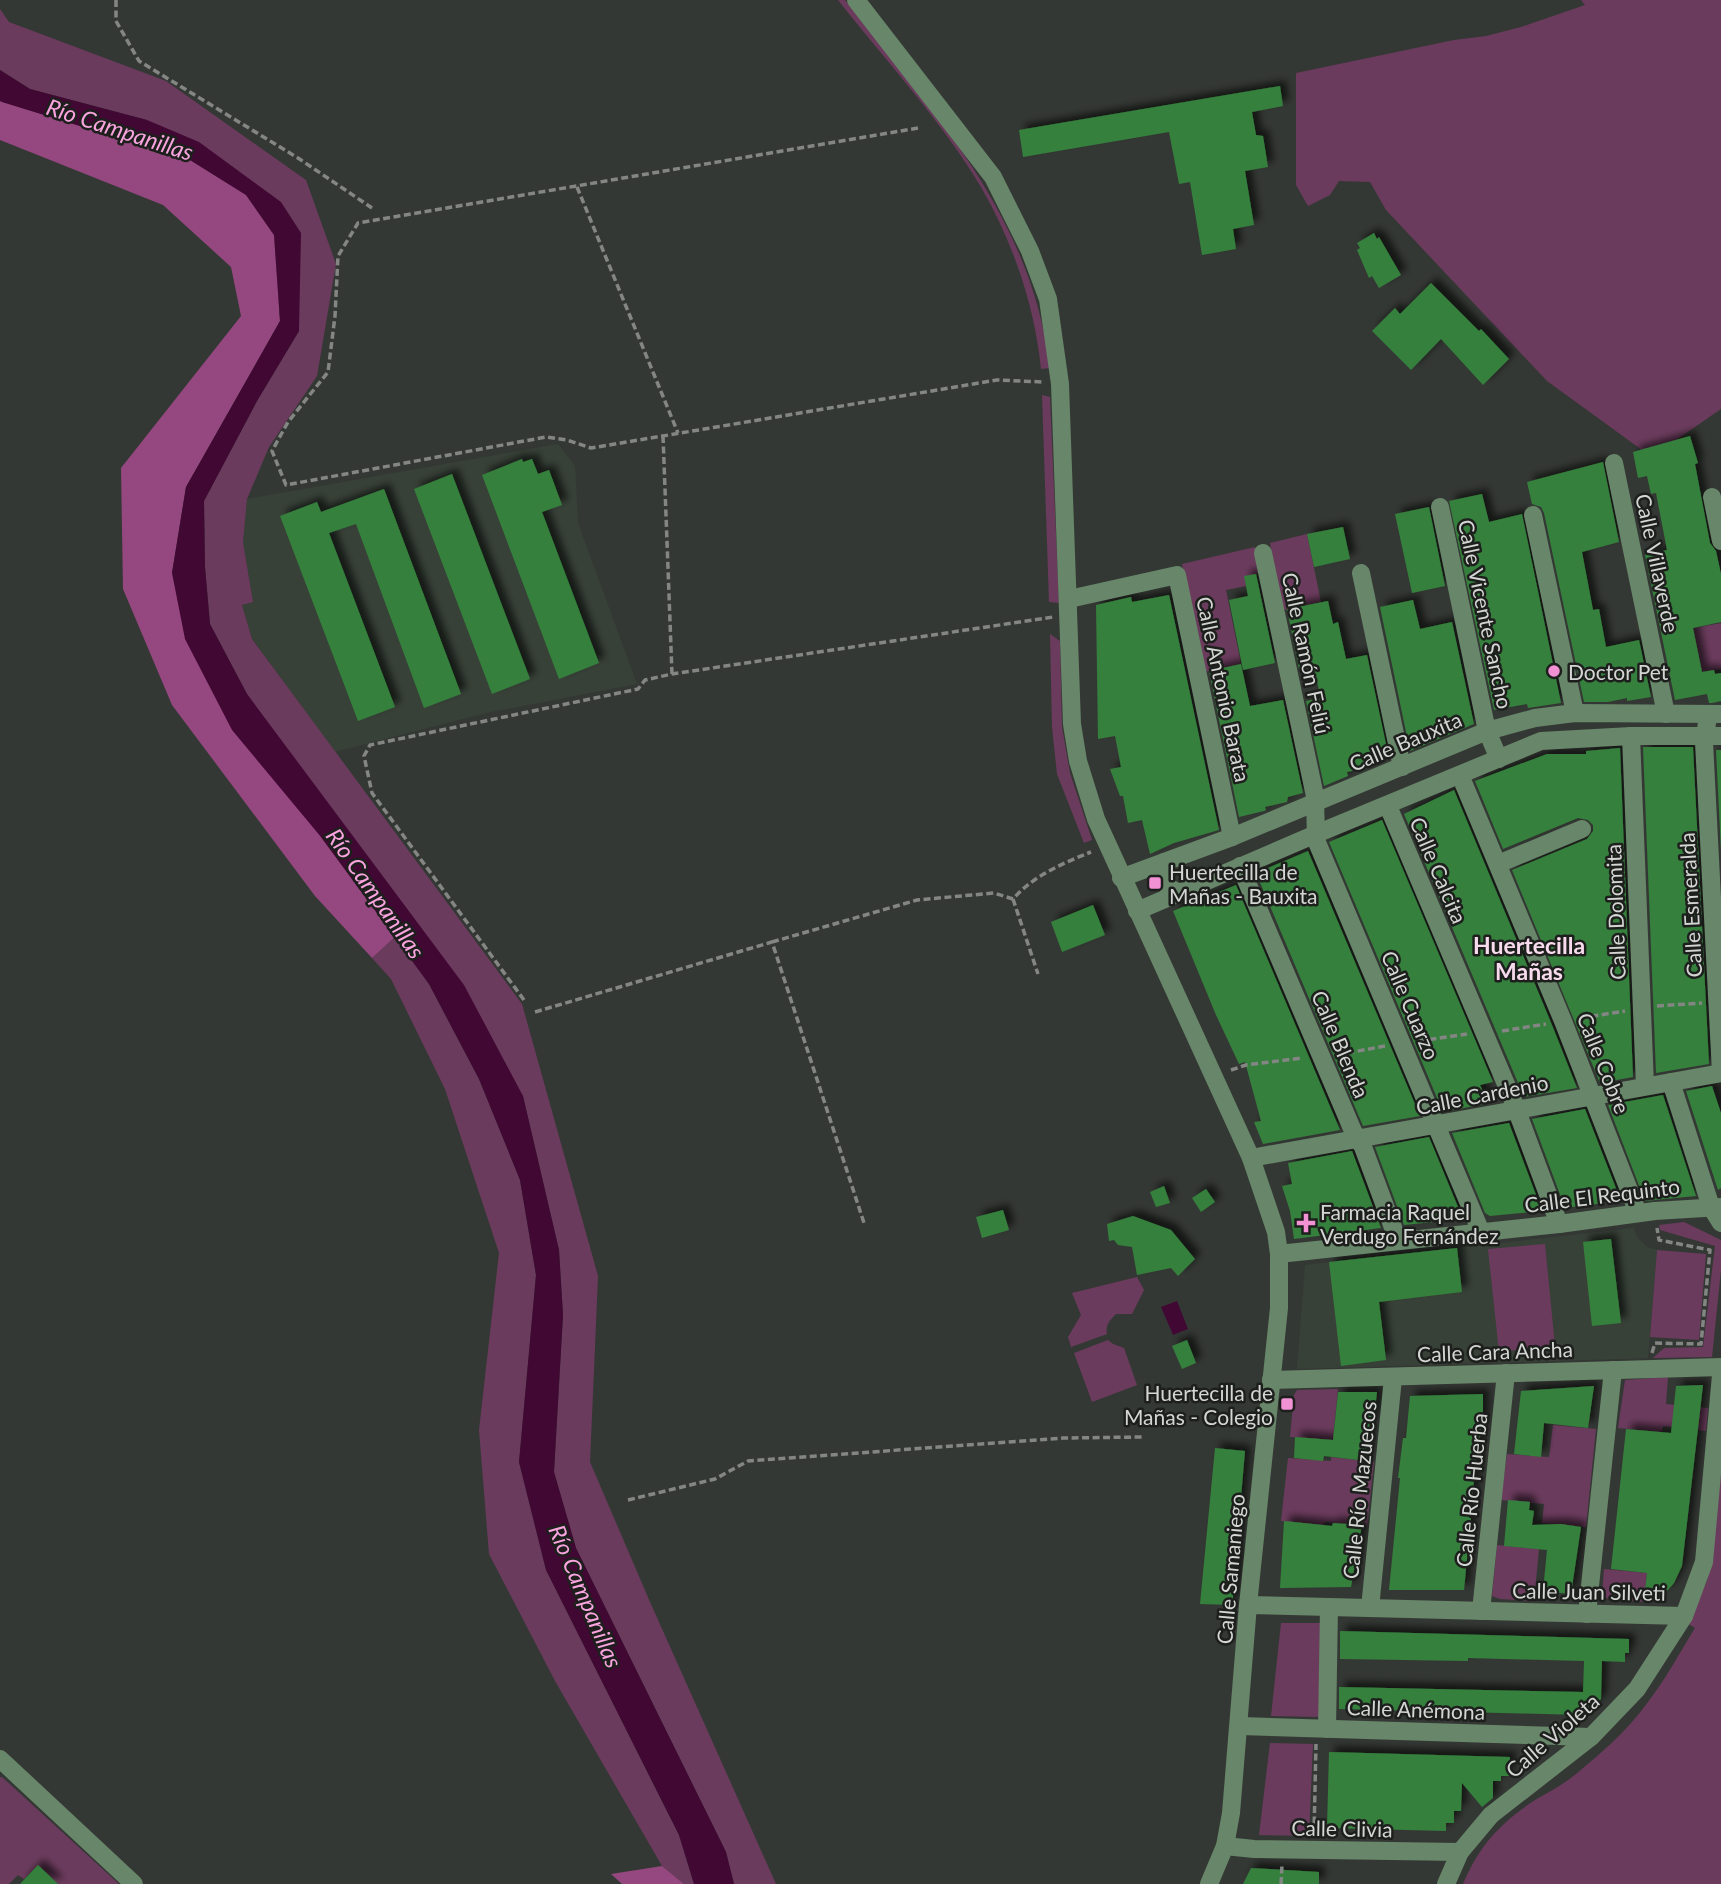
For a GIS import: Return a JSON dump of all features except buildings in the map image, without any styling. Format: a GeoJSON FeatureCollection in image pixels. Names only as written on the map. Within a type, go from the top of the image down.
{"type":"FeatureCollection","features":[{"type":"Feature","properties":{"kind":"street","name":"Calle Samaniego"},"geometry":{"type":"LineString","coordinates":[[856,0],[993,177],[1030,251],[1048,299],[1060,384],[1072,724],[1078,761],[1096,819],[1251,1158],[1276,1232],[1279,1254],[1279,1308],[1248,1605],[1240,1726],[1225,1846],[1209,1884]]}},
{"type":"Feature","properties":{"kind":"street","name":"Calle Villaverde"},"geometry":{"type":"LineString","coordinates":[[1614,463],[1666,714]]}},
{"type":"Feature","properties":{"kind":"street"},"geometry":{"type":"LineString","coordinates":[[1712,497],[1721,541]]}},
{"type":"Feature","properties":{"kind":"street","name":"Calle Vicente Sancho"},"geometry":{"type":"LineString","coordinates":[[1440,507],[1487,731],[1499,759]]}},
{"type":"Feature","properties":{"kind":"street"},"geometry":{"type":"LineString","coordinates":[[1533,515],[1575,713]]}},
{"type":"Feature","properties":{"kind":"street","name":"Calle Ramón Feliú"},"geometry":{"type":"LineString","coordinates":[[1263,553],[1315,803],[1316,834]]}},
{"type":"Feature","properties":{"kind":"street"},"geometry":{"type":"LineString","coordinates":[[1361,573],[1402,767]]}},
{"type":"Feature","properties":{"kind":"street","name":"Calle Antonio Barata"},"geometry":{"type":"LineString","coordinates":[[1069,599],[1177,575],[1232,838]]}},
{"type":"Feature","properties":{"kind":"street","name":"Calle Bauxita"},"geometry":{"type":"LineString","coordinates":[[1121,878],[1232,838],[1487,731],[1535,718],[1575,713],[1714,714]]}},
{"type":"Feature","properties":{"kind":"street","name":"Calle Esmeralda"},"geometry":{"type":"LineString","coordinates":[[1714,714],[1713,735],[1704,742],[1721,1073]]}},
{"type":"Feature","properties":{"kind":"street"},"geometry":{"type":"LineString","coordinates":[[1137,911],[1541,741],[1713,735]]}},
{"type":"Feature","properties":{"kind":"street","name":"Calle Dolomita"},"geometry":{"type":"LineString","coordinates":[[1631,736],[1645,1086]]}},
{"type":"Feature","properties":{"kind":"street","name":"Calle Cobre"},"geometry":{"type":"LineString","coordinates":[[1460,775],[1593,1096],[1638,1213]]}},
{"type":"Feature","properties":{"kind":"street","name":"Calle Calcita"},"geometry":{"type":"LineString","coordinates":[[1388,806],[1516,1111],[1559,1224]]}},
{"type":"Feature","properties":{"kind":"street"},"geometry":{"type":"LineString","coordinates":[[1498,864],[1582,829]]}},
{"type":"Feature","properties":{"kind":"street","name":"Calle Cuarzo"},"geometry":{"type":"LineString","coordinates":[[1316,834],[1316,840],[1481,1232]]}},
{"type":"Feature","properties":{"kind":"street"},"geometry":{"type":"LineString","coordinates":[[1164,862],[1160,872],[1161,880],[1168,888],[1180,893]]}},
{"type":"Feature","properties":{"kind":"street","name":"Calle Blenda"},"geometry":{"type":"LineString","coordinates":[[1240,866],[1359,1139],[1398,1241]]}},
{"type":"Feature","properties":{"kind":"street","name":"Calle Cardenio"},"geometry":{"type":"LineString","coordinates":[[1251,1158],[1721,1073]]}},
{"type":"Feature","properties":{"kind":"street"},"geometry":{"type":"LineString","coordinates":[[1671,1082],[1718,1212]]}},
{"type":"Feature","properties":{"kind":"street","name":"Calle El Requinto"},"geometry":{"type":"LineString","coordinates":[[1279,1254],[1559,1224],[1687,1207],[1718,1212]]}},
{"type":"Feature","properties":{"kind":"street","name":"Calle Cara Ancha"},"geometry":{"type":"LineString","coordinates":[[1271,1380],[1721,1367]]}},
{"type":"Feature","properties":{"kind":"street"},"geometry":{"type":"LineString","coordinates":[[1587,1614],[1613,1370]]}},
{"type":"Feature","properties":{"kind":"street","name":"Calle Río Huerba"},"geometry":{"type":"LineString","coordinates":[[1481,1611],[1506,1373]]}},
{"type":"Feature","properties":{"kind":"street","name":"Calle Juan Silveti"},"geometry":{"type":"LineString","coordinates":[[1248,1605],[1684,1616],[1704,1562],[1721,1375]]}},
{"type":"Feature","properties":{"kind":"street","name":"Calle Río Mazuecos"},"geometry":{"type":"LineString","coordinates":[[1370,1608],[1393,1378]]}},
{"type":"Feature","properties":{"kind":"street"},"geometry":{"type":"LineString","coordinates":[[1322,1729],[1329,1607]]}},
{"type":"Feature","properties":{"kind":"street","name":"Calle Violeta"},"geometry":{"type":"LineString","coordinates":[[1446,1884],[1460,1852],[1491,1815],[1591,1737],[1637,1689],[1684,1616]]}},
{"type":"Feature","properties":{"kind":"street","name":"Calle Anémona"},"geometry":{"type":"LineString","coordinates":[[1240,1726],[1591,1737]]}},
{"type":"Feature","properties":{"kind":"street"},"geometry":{"type":"LineString","coordinates":[[0,1759],[134,1884]]}},
{"type":"Feature","properties":{"kind":"street","name":"Calle Clivia"},"geometry":{"type":"LineString","coordinates":[[1225,1846],[1460,1852]]}},
{"type":"Feature","properties":{"kind":"path"},"geometry":{"type":"LineString","coordinates":[[116,0],[116,21],[139,61],[298,158],[372,208]]}},
{"type":"Feature","properties":{"kind":"path"},"geometry":{"type":"LineString","coordinates":[[918,128],[358,223],[338,256],[335,316],[328,372],[288,422],[272,451],[286,485],[546,437],[568,440],[591,448],[998,380],[1060,384]]}},
{"type":"Feature","properties":{"kind":"path"},"geometry":{"type":"LineString","coordinates":[[577,187],[678,433]]}},
{"type":"Feature","properties":{"kind":"path"},"geometry":{"type":"LineString","coordinates":[[663,436],[672,674]]}},
{"type":"Feature","properties":{"kind":"path"},"geometry":{"type":"LineString","coordinates":[[524,1000],[372,793],[364,756],[370,745],[638,689],[645,680],[672,674],[1040,618]]}},
{"type":"Feature","properties":{"kind":"path"},"geometry":{"type":"LineString","coordinates":[[1013,899],[1023,887],[1065,863],[1090,853]]}},
{"type":"Feature","properties":{"kind":"path"},"geometry":{"type":"LineString","coordinates":[[535,1012],[917,900],[994,893],[1013,899]]}},
{"type":"Feature","properties":{"kind":"path"},"geometry":{"type":"LineString","coordinates":[[1013,899],[1038,974]]}},
{"type":"Feature","properties":{"kind":"path"},"geometry":{"type":"LineString","coordinates":[[772,942],[865,1226]]}},
{"type":"Feature","properties":{"kind":"path"},"geometry":{"type":"LineString","coordinates":[[1647,1007],[1715,1003]]}},
{"type":"Feature","properties":{"kind":"path"},"geometry":{"type":"LineString","coordinates":[[1579,1018],[1625,1011]]}},
{"type":"Feature","properties":{"kind":"path"},"geometry":{"type":"LineString","coordinates":[[1501,1031],[1547,1024]]}},
{"type":"Feature","properties":{"kind":"path"},"geometry":{"type":"LineString","coordinates":[[1418,1041],[1479,1032]]}},
{"type":"Feature","properties":{"kind":"path"},"geometry":{"type":"LineString","coordinates":[[1327,1057],[1396,1044]]}},
{"type":"Feature","properties":{"kind":"path"},"geometry":{"type":"LineString","coordinates":[[1224,1062],[1228,1071],[1246,1065],[1305,1057]]}},
{"type":"Feature","properties":{"kind":"path"},"geometry":{"type":"LineString","coordinates":[[1654,1347],[1655,1343],[1701,1344],[1710,1250],[1659,1240],[1656,1220]]}},
{"type":"Feature","properties":{"kind":"path"},"geometry":{"type":"LineString","coordinates":[[628,1500],[715,1479],[748,1461],[1063,1438],[1143,1437]]}},
{"type":"Feature","properties":{"kind":"path"},"geometry":{"type":"LineString","coordinates":[[1314,1850],[1322,1729]]}},
{"type":"Feature","properties":{"kind":"shaded area"},"geometry":{"type":"Polygon","coordinates":[[[838,0],[845,0],[945,127],[1001,215],[1023,263],[1039,313],[1050,368],[1041,369],[1034,322],[1021,275],[993,208],[981,187],[931,114],[838,0]]]}},
{"type":"Feature","properties":{"kind":"shaded area"},"geometry":{"type":"Polygon","coordinates":[[[1581,0],[1721,0],[1721,409],[1676,440],[1642,450],[1547,381],[1386,210],[1370,182],[1339,181],[1330,195],[1308,206],[1296,185],[1296,73],[1454,40],[1486,36],[1585,5],[1581,0]]]}},
{"type":"Feature","properties":{"kind":"shaded area"},"geometry":{"type":"Polygon","coordinates":[[[0,9],[9,22],[166,81],[306,180],[336,264],[317,376],[269,447],[247,499],[243,542],[253,602],[242,605],[252,639],[522,1004],[598,1276],[590,1462],[776,1884],[734,1884],[726,1852],[576,1548],[554,1472],[563,1315],[559,1250],[523,1096],[247,694],[210,624],[205,567],[204,501],[257,401],[299,331],[147,120],[30,89],[0,70],[0,9]]]}},
{"type":"Feature","properties":{"kind":"shaded area"},"geometry":{"type":"Polygon","coordinates":[[[0,101],[190,160],[246,195],[274,235],[280,321],[186,487],[172,573],[321,837],[395,937],[372,958],[315,896],[172,705],[123,589],[121,468],[241,316],[231,267],[163,205],[0,140],[0,101]]]}},
{"type":"Feature","properties":{"kind":"shaded area"},"geometry":{"type":"Polygon","coordinates":[[[1042,395],[1050,397],[1059,603],[1049,602],[1042,395]]]}},
{"type":"Feature","properties":{"kind":"shaded area"},"geometry":{"type":"Polygon","coordinates":[[[558,444],[575,466],[578,523],[637,684],[486,713],[334,752],[252,638],[242,605],[253,601],[243,542],[247,499],[558,444]]]}},
{"type":"Feature","properties":{"kind":"shaded area"},"geometry":{"type":"Polygon","coordinates":[[[1307,534],[1321,602],[1283,610],[1270,543],[1307,534]]]}},
{"type":"Feature","properties":{"kind":"shaded area"},"geometry":{"type":"Polygon","coordinates":[[[1255,547],[1260,573],[1245,576],[1246,586],[1226,590],[1241,664],[1204,672],[1182,564],[1255,547]]]}},
{"type":"Feature","properties":{"kind":"shaded area"},"geometry":{"type":"Polygon","coordinates":[[[1721,623],[1721,669],[1702,672],[1693,628],[1721,623]]]}},
{"type":"Feature","properties":{"kind":"shaded area"},"geometry":{"type":"Polygon","coordinates":[[[1050,634],[1060,641],[1062,727],[1070,773],[1092,840],[1084,843],[1057,774],[1052,727],[1050,634]]]}},
{"type":"Feature","properties":{"kind":"shaded area"},"geometry":{"type":"Polygon","coordinates":[[[395,937],[429,984],[479,1079],[520,1180],[536,1275],[519,1462],[546,1570],[679,1835],[694,1884],[684,1884],[662,1866],[555,1681],[489,1554],[479,1430],[499,1253],[445,1089],[391,979],[372,958],[395,937]]]}},
{"type":"Feature","properties":{"kind":"shaded area"},"geometry":{"type":"Polygon","coordinates":[[[1684,1222],[1721,1240],[1721,1270],[1712,1357],[1653,1358],[1664,1348],[1703,1347],[1715,1246],[1660,1230],[1659,1225],[1684,1222]]]}},
{"type":"Feature","properties":{"kind":"shaded area"},"geometry":{"type":"Polygon","coordinates":[[[1634,1228],[1637,1237],[1647,1247],[1657,1250],[1648,1358],[1297,1369],[1305,1265],[1634,1228]]]}},
{"type":"Feature","properties":{"kind":"shaded area"},"geometry":{"type":"Polygon","coordinates":[[[1545,1244],[1555,1346],[1499,1352],[1488,1249],[1545,1244]]]}},
{"type":"Feature","properties":{"kind":"shaded area"},"geometry":{"type":"Polygon","coordinates":[[[1657,1250],[1706,1254],[1699,1340],[1650,1337],[1657,1250]]]}},
{"type":"Feature","properties":{"kind":"shaded area"},"geometry":{"type":"Polygon","coordinates":[[[1137,1277],[1144,1290],[1132,1314],[1116,1314],[1107,1325],[1107,1334],[1071,1347],[1068,1337],[1081,1315],[1072,1293],[1137,1277]]]}},
{"type":"Feature","properties":{"kind":"shaded area"},"geometry":{"type":"Polygon","coordinates":[[[1108,1340],[1124,1348],[1137,1385],[1092,1402],[1074,1353],[1108,1340]]]}},
{"type":"Feature","properties":{"kind":"shaded area"},"geometry":{"type":"Polygon","coordinates":[[[1668,1377],[1666,1404],[1708,1408],[1706,1431],[1663,1426],[1662,1432],[1618,1428],[1625,1380],[1668,1377]]]}},
{"type":"Feature","properties":{"kind":"shaded area"},"geometry":{"type":"Polygon","coordinates":[[[1338,1389],[1333,1440],[1290,1437],[1294,1395],[1297,1390],[1338,1389]]]}},
{"type":"Feature","properties":{"kind":"shaded area"},"geometry":{"type":"Polygon","coordinates":[[[1553,1425],[1596,1429],[1586,1527],[1542,1523],[1544,1504],[1501,1500],[1507,1454],[1549,1457],[1553,1425]]]}},
{"type":"Feature","properties":{"kind":"shaded area"},"geometry":{"type":"Polygon","coordinates":[[[1331,1457],[1374,1462],[1367,1526],[1325,1522],[1324,1526],[1281,1521],[1288,1458],[1331,1461],[1331,1457]]]}},
{"type":"Feature","properties":{"kind":"shaded area"},"geometry":{"type":"Polygon","coordinates":[[[1721,1470],[1721,1884],[1463,1884],[1476,1858],[1492,1836],[1535,1800],[1571,1778],[1613,1742],[1638,1715],[1671,1668],[1695,1628],[1687,1623],[1707,1581],[1721,1470]]]}},
{"type":"Feature","properties":{"kind":"shaded area"},"geometry":{"type":"Polygon","coordinates":[[[1497,1545],[1539,1549],[1534,1601],[1492,1596],[1497,1545]]]}},
{"type":"Feature","properties":{"kind":"shaded area"},"geometry":{"type":"Polygon","coordinates":[[[1604,1569],[1647,1573],[1644,1602],[1605,1598],[1602,1594],[1604,1569]]]}},
{"type":"Feature","properties":{"kind":"shaded area"},"geometry":{"type":"Polygon","coordinates":[[[1281,1623],[1325,1623],[1323,1717],[1271,1716],[1281,1623]]]}},
{"type":"Feature","properties":{"kind":"shaded area"},"geometry":{"type":"Polygon","coordinates":[[[1270,1743],[1313,1744],[1309,1836],[1259,1835],[1270,1743]]]}},
{"type":"Feature","properties":{"kind":"shaded area"},"geometry":{"type":"Polygon","coordinates":[[[0,1777],[119,1884],[58,1884],[38,1865],[24,1879],[18,1875],[9,1884],[0,1884],[0,1777]]]}},
{"type":"Feature","properties":{"kind":"shaded area"},"geometry":{"type":"Polygon","coordinates":[[[662,1866],[684,1884],[622,1884],[611,1874],[662,1866]]]}},
{"type":"Feature","properties":{"kind":"water","name":"Río Campanillas"},"geometry":{"type":"Polygon","coordinates":[[[0,70],[30,89],[147,120],[199,142],[281,202],[301,233],[299,331],[257,401],[204,501],[205,567],[210,624],[247,694],[464,985],[523,1096],[559,1250],[563,1315],[554,1472],[576,1548],[726,1852],[734,1884],[694,1884],[679,1835],[546,1570],[519,1462],[536,1275],[520,1180],[479,1079],[429,984],[321,837],[232,730],[185,639],[172,573],[186,487],[280,321],[274,235],[246,195],[190,160],[0,101],[0,70]]]}},
{"type":"Feature","properties":{"kind":"water"},"geometry":{"type":"Polygon","coordinates":[[[1177,1301],[1188,1329],[1173,1335],[1161,1307],[1177,1301]]]}},
{"type":"Feature","properties":{"kind":"place","name":"Doctor Pet"},"geometry":{"type":"Point","coordinates":[1554,671]}},
{"type":"Feature","properties":{"kind":"place","name":"Huertecilla de Mañas - Bauxita"},"geometry":{"type":"Point","coordinates":[1155,883]}},
{"type":"Feature","properties":{"kind":"place","name":"Farmacia Raquel Verdugo Fernández"},"geometry":{"type":"Point","coordinates":[1306,1223]}},
{"type":"Feature","properties":{"kind":"place","name":"Huertecilla de Mañas - Colegio"},"geometry":{"type":"Point","coordinates":[1287,1404]}},
{"type":"Feature","properties":{"kind":"district","name":"Huertecilla Mañas"},"geometry":{"type":"Point","coordinates":[1529,958]}}]}
